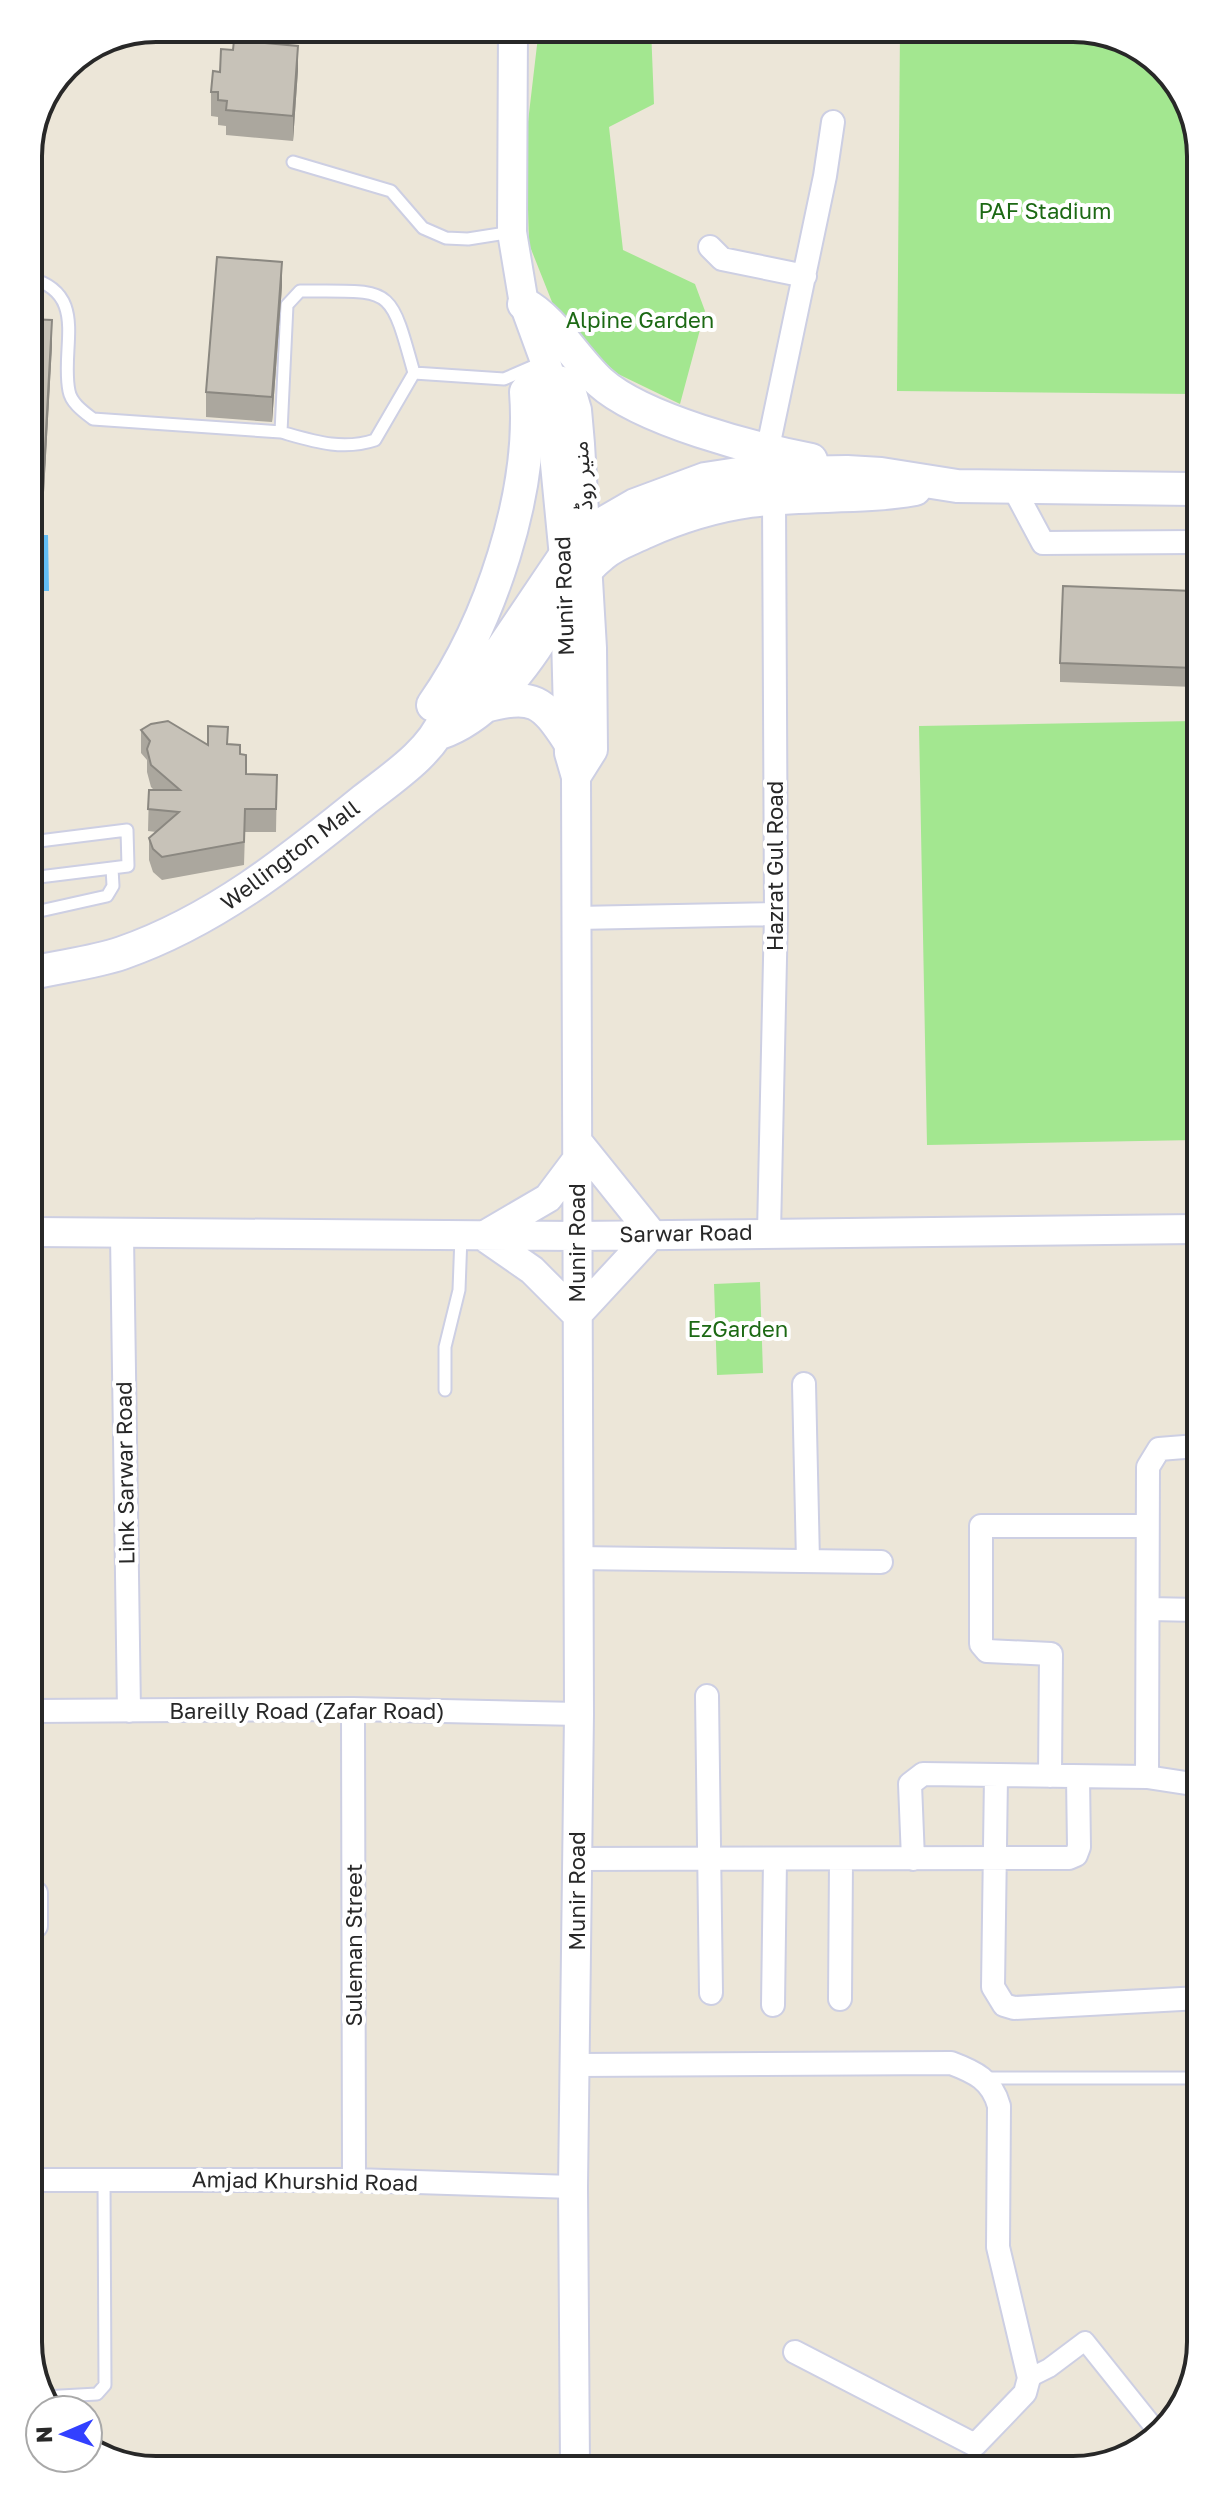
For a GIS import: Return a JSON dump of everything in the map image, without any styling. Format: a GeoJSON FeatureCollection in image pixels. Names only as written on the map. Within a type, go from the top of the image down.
{"type":"FeatureCollection","features":[{"type":"Feature","properties":{"kind":"main road"},"geometry":{"type":"LineString","coordinates":[[524,304],[542,313],[558,337],[603,385],[675,420],[767,452],[819,462],[847,472]]}},
{"type":"Feature","properties":{"kind":"main road"},"geometry":{"type":"LineString","coordinates":[[389,781],[413,733],[456,669],[481,612],[511,528],[523,476],[528,431],[526,392],[547,370]]}},
{"type":"Feature","properties":{"kind":"main road"},"geometry":{"type":"LineString","coordinates":[[579,553],[635,505],[721,475],[847,472],[881,474],[938,485],[1187,489]]}},
{"type":"Feature","properties":{"kind":"main road"},"geometry":{"type":"LineString","coordinates":[[579,553],[617,545],[703,510],[753,500],[877,496],[938,485]]}},
{"type":"Feature","properties":{"kind":"main road","name":"Wellington Mall"},"geometry":{"type":"LineString","coordinates":[[439,733],[463,725],[485,706],[547,630],[565,596],[579,553]]}},
{"type":"Feature","properties":{"kind":"main road","name":"Wellington Mall"},"geometry":{"type":"LineString","coordinates":[[42,971],[121,953],[215,911],[284,865],[389,781],[439,733],[445,718],[579,553]]}},
{"type":"Feature","properties":{"kind":"main road"},"geometry":{"type":"LineString","coordinates":[[485,706],[512,699],[528,699],[544,708],[569,741]]}},
{"type":"Feature","properties":{"kind":"street","name":"Munir Road"},"geometry":{"type":"LineString","coordinates":[[513,42],[512,232],[524,304],[547,370],[549,402],[579,553]]}},
{"type":"Feature","properties":{"kind":"street"},"geometry":{"type":"LineString","coordinates":[[767,452],[805,276],[833,122]]}},
{"type":"Feature","properties":{"kind":"street"},"geometry":{"type":"LineString","coordinates":[[710,247],[722,259],[805,276]]}},
{"type":"Feature","properties":{"kind":"street"},"geometry":{"type":"LineString","coordinates":[[1013,487],[1043,543],[1187,542]]}},
{"type":"Feature","properties":{"kind":"street","name":"Hazrat Gul Road"},"geometry":{"type":"LineString","coordinates":[[769,1232],[776,914],[774,500]]}},
{"type":"Feature","properties":{"kind":"street"},"geometry":{"type":"LineString","coordinates":[[576,777],[593,750],[579,553]]}},
{"type":"Feature","properties":{"kind":"street","name":"Munir Road"},"geometry":{"type":"LineString","coordinates":[[565,596],[569,741],[576,777],[577,918],[576,1558],[579,1714],[573,2187],[575,2456]]}},
{"type":"Feature","properties":{"kind":"street"},"geometry":{"type":"LineString","coordinates":[[577,918],[776,914]]}},
{"type":"Feature","properties":{"kind":"street"},"geometry":{"type":"LineString","coordinates":[[578,1150],[652,1234],[577,1315],[532,1270],[472,1236],[548,1198],[578,1150]]}},
{"type":"Feature","properties":{"kind":"street","name":"Sarwar Road"},"geometry":{"type":"LineString","coordinates":[[42,1232],[577,1236],[1187,1229]]}},
{"type":"Feature","properties":{"kind":"street","name":"Link Sarwar Road"},"geometry":{"type":"LineString","coordinates":[[122,1235],[129,1711]]}},
{"type":"Feature","properties":{"kind":"street"},"geometry":{"type":"LineString","coordinates":[[804,1384],[808,1561]]}},
{"type":"Feature","properties":{"kind":"street"},"geometry":{"type":"LineString","coordinates":[[1147,1777],[1147,1526],[1151,1458],[1159,1449],[1187,1447]]}},
{"type":"Feature","properties":{"kind":"street"},"geometry":{"type":"LineString","coordinates":[[1050,1776],[1051,1654],[987,1651],[981,1644],[981,1526],[1147,1526]]}},
{"type":"Feature","properties":{"kind":"street"},"geometry":{"type":"LineString","coordinates":[[576,1558],[881,1562]]}},
{"type":"Feature","properties":{"kind":"street"},"geometry":{"type":"LineString","coordinates":[[1149,1609],[1187,1610]]}},
{"type":"Feature","properties":{"kind":"street"},"geometry":{"type":"LineString","coordinates":[[707,1696],[711,1993]]}},
{"type":"Feature","properties":{"kind":"street","name":"Bareilly Road (Zafar Road)"},"geometry":{"type":"LineString","coordinates":[[42,1711],[353,1709],[579,1714]]}},
{"type":"Feature","properties":{"kind":"street","name":"Suleman Street"},"geometry":{"type":"LineString","coordinates":[[353,1709],[354,2180]]}},
{"type":"Feature","properties":{"kind":"street"},"geometry":{"type":"LineString","coordinates":[[913,1859],[910,1784],[923,1774],[1147,1777],[1187,1783]]}},
{"type":"Feature","properties":{"kind":"street"},"geometry":{"type":"LineString","coordinates":[[996,1776],[993,1987],[1004,2005],[1014,2008],[1187,1999]]}},
{"type":"Feature","properties":{"kind":"street"},"geometry":{"type":"LineString","coordinates":[[577,1859],[841,1861],[1076,1855],[1078,1777]]}},
{"type":"Feature","properties":{"kind":"street"},"geometry":{"type":"LineString","coordinates":[[773,2005],[775,1860]]}},
{"type":"Feature","properties":{"kind":"street"},"geometry":{"type":"LineString","coordinates":[[840,1999],[841,1861]]}},
{"type":"Feature","properties":{"kind":"street"},"geometry":{"type":"LineString","coordinates":[[576,2065],[951,2063],[984,2078],[996,2093],[999,2106],[998,2247],[1029,2378],[1025,2393],[974,2454],[795,2352]]}},
{"type":"Feature","properties":{"kind":"street","name":"Amjad Khurshid Road"},"geometry":{"type":"LineString","coordinates":[[42,2180],[354,2180],[573,2187]]}},
{"type":"Feature","properties":{"kind":"street"},"geometry":{"type":"LineString","coordinates":[[1029,2378],[1049,2368],[1085,2341],[1151,2424]]}},
{"type":"Feature","properties":{"kind":"lane"},"geometry":{"type":"LineString","coordinates":[[293,162],[391,191],[423,228],[446,238],[468,239],[512,232]]}},
{"type":"Feature","properties":{"kind":"lane"},"geometry":{"type":"LineString","coordinates":[[42,283],[49,285],[69,313],[69,392],[78,407],[93,419],[281,432],[294,439],[347,446],[375,440],[414,373],[397,312],[385,298],[370,292],[300,291],[287,305],[281,432]]}},
{"type":"Feature","properties":{"kind":"lane"},"geometry":{"type":"LineString","coordinates":[[414,373],[504,379],[547,370]]}},
{"type":"Feature","properties":{"kind":"lane"},"geometry":{"type":"LineString","coordinates":[[42,841],[127,830],[128,866],[42,877]]}},
{"type":"Feature","properties":{"kind":"lane"},"geometry":{"type":"LineString","coordinates":[[42,911],[107,896],[113,886],[112,868]]}},
{"type":"Feature","properties":{"kind":"lane"},"geometry":{"type":"LineString","coordinates":[[445,1390],[445,1347],[472,1236]]}},
{"type":"Feature","properties":{"kind":"lane"},"geometry":{"type":"LineString","coordinates":[[984,2078],[1187,2078]]}},
{"type":"Feature","properties":{"kind":"lane"},"geometry":{"type":"LineString","coordinates":[[97,2394],[105,2385],[104,2180]]}},
{"type":"Feature","properties":{"kind":"green space","name":"Alpine Garden"},"geometry":{"type":"Polygon","coordinates":[[[537,42],[652,42],[654,104],[609,127],[623,250],[695,284],[705,311],[680,404],[618,374],[581,342],[554,307],[529,244],[526,139],[537,42]]]}},
{"type":"Feature","properties":{"kind":"green space","name":"PAF Stadium"},"geometry":{"type":"Polygon","coordinates":[[[900,42],[1080,42],[1109,48],[1148,70],[1172,99],[1185,134],[1187,394],[897,391],[900,42]]]}},
{"type":"Feature","properties":{"kind":"green space"},"geometry":{"type":"Polygon","coordinates":[[[1187,721],[1187,1140],[927,1145],[919,726],[1187,721]]]}},
{"type":"Feature","properties":{"kind":"green space","name":"EzGarden"},"geometry":{"type":"Polygon","coordinates":[[[760,1282],[763,1373],[717,1375],[714,1284],[760,1282]]]}},
{"type":"Feature","properties":{"kind":"water"},"geometry":{"type":"Polygon","coordinates":[[[42,535],[48,535],[49,591],[42,591],[42,535]]]}},
{"type":"Feature","properties":{"kind":"building"},"geometry":{"type":"Polygon","coordinates":[[[234,42],[298,46],[293,116],[226,110],[227,101],[218,100],[218,92],[211,92],[213,71],[220,72],[221,49],[233,50],[234,42]]]}},
{"type":"Feature","properties":{"kind":"building"},"geometry":{"type":"Polygon","coordinates":[[[217,257],[282,262],[272,397],[206,392],[217,257]]]}},
{"type":"Feature","properties":{"kind":"building"},"geometry":{"type":"Polygon","coordinates":[[[42,320],[52,320],[42,468],[42,320]]]}},
{"type":"Feature","properties":{"kind":"building"},"geometry":{"type":"Polygon","coordinates":[[[1063,586],[1187,591],[1187,668],[1060,663],[1063,586]]]}},
{"type":"Feature","properties":{"kind":"building"},"geometry":{"type":"Polygon","coordinates":[[[168,721],[208,745],[208,726],[228,727],[227,744],[240,745],[240,754],[246,755],[246,774],[277,775],[276,809],[245,809],[244,842],[162,857],[153,849],[149,838],[179,812],[148,809],[149,790],[180,790],[151,765],[147,749],[150,741],[141,730],[151,724],[168,721]]]}}]}
